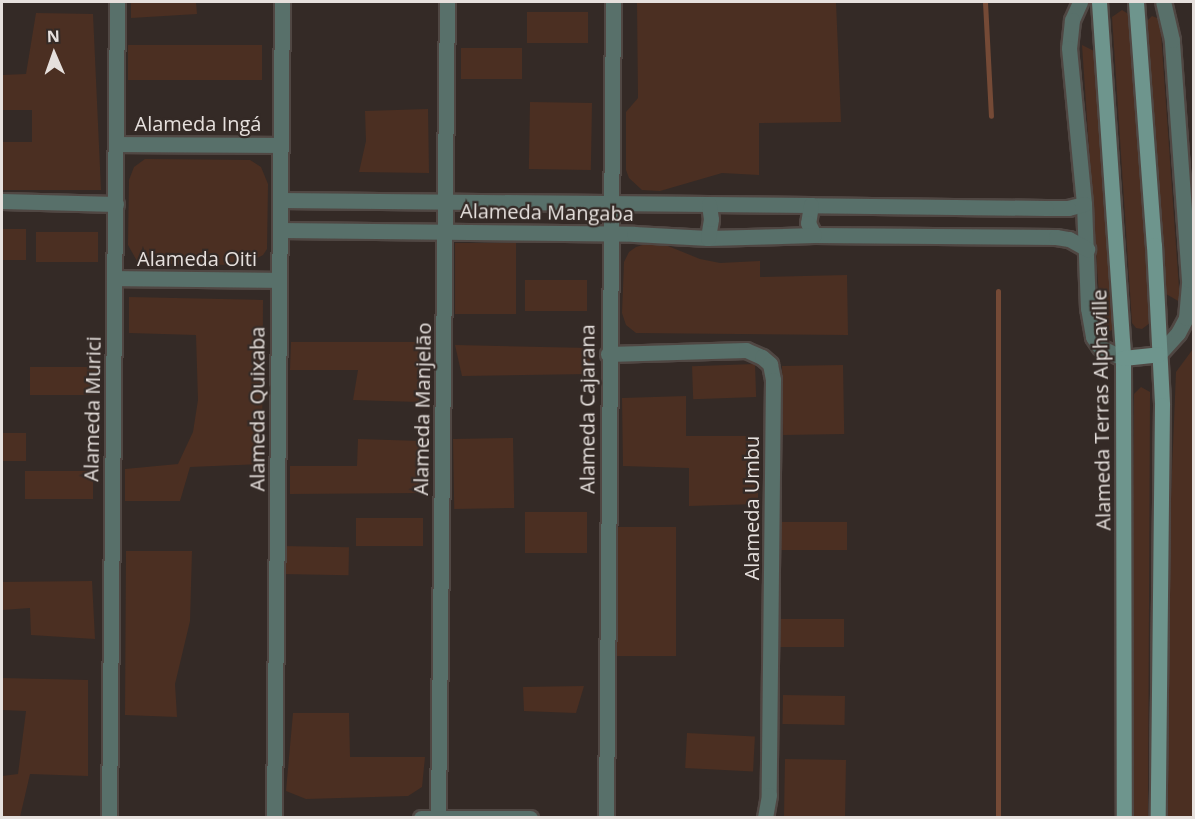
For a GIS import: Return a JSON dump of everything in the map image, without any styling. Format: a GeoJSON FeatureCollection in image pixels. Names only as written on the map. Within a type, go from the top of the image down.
{"type":"FeatureCollection","features":[{"type":"Feature","properties":{"kind":"street","name":"Alameda Murici"},"geometry":{"type":"LineString","coordinates":[[108,818],[117,2]]}},
{"type":"Feature","properties":{"kind":"street","name":"Alameda Quixaba"},"geometry":{"type":"LineString","coordinates":[[274,818],[282,2]]}},
{"type":"Feature","properties":{"kind":"street","name":"Alameda Manjelão"},"geometry":{"type":"LineString","coordinates":[[438,817],[447,2]]}},
{"type":"Feature","properties":{"kind":"street","name":"Alameda Cajarana"},"geometry":{"type":"LineString","coordinates":[[606,818],[608,354],[612,203],[613,2]]}},
{"type":"Feature","properties":{"kind":"street"},"geometry":{"type":"LineString","coordinates":[[1080,2],[1072,20],[1069,48],[1084,204],[1088,308],[1093,337],[1100,347],[1123,358],[1159,354],[1182,326],[1188,299],[1186,147],[1177,115],[1172,40],[1162,2]]}},
{"type":"Feature","properties":{"kind":"street","name":"Alameda Terras Alphaville"},"geometry":{"type":"LineString","coordinates":[[1099,2],[1123,358],[1124,818]]}},
{"type":"Feature","properties":{"kind":"street"},"geometry":{"type":"LineString","coordinates":[[1136,2],[1154,245],[1162,405],[1158,818]]}},
{"type":"Feature","properties":{"kind":"street"},"geometry":{"type":"LineString","coordinates":[[1177,115],[1194,114]]}},
{"type":"Feature","properties":{"kind":"street","name":"Alameda Ingá"},"geometry":{"type":"LineString","coordinates":[[116,144],[280,145]]}},
{"type":"Feature","properties":{"kind":"street","name":"Alameda Mangaba"},"geometry":{"type":"LineString","coordinates":[[280,200],[1046,208],[1084,204]]}},
{"type":"Feature","properties":{"kind":"street"},"geometry":{"type":"LineString","coordinates":[[2,201],[116,204]]}},
{"type":"Feature","properties":{"kind":"street"},"geometry":{"type":"LineString","coordinates":[[708,238],[711,219],[709,204]]}},
{"type":"Feature","properties":{"kind":"street"},"geometry":{"type":"LineString","coordinates":[[811,206],[808,223],[814,235]]}},
{"type":"Feature","properties":{"kind":"street","name":"Alameda Mangaba"},"geometry":{"type":"LineString","coordinates":[[280,230],[611,234],[708,238],[814,235],[1056,237],[1069,239],[1086,249]]}},
{"type":"Feature","properties":{"kind":"street","name":"Alameda Oiti"},"geometry":{"type":"LineString","coordinates":[[114,278],[279,280]]}},
{"type":"Feature","properties":{"kind":"street","name":"Alameda Umbu"},"geometry":{"type":"LineString","coordinates":[[608,354],[746,350],[762,357],[770,364],[773,380],[770,783],[765,818]]}},
{"type":"Feature","properties":{"kind":"street"},"geometry":{"type":"LineString","coordinates":[[421,818],[530,818]]}},
{"type":"Feature","properties":{"kind":"shaded area"},"geometry":{"type":"Polygon","coordinates":[[[131,2],[196,2],[197,14],[131,18],[131,2]]]}},
{"type":"Feature","properties":{"kind":"shaded area"},"geometry":{"type":"Polygon","coordinates":[[[637,2],[836,2],[841,122],[759,123],[759,175],[722,173],[660,191],[642,190],[629,178],[626,170],[626,112],[638,98],[637,2]]]}},
{"type":"Feature","properties":{"kind":"shaded area"},"geometry":{"type":"Polygon","coordinates":[[[1122,10],[1130,15],[1150,323],[1142,329],[1136,328],[1132,323],[1112,17],[1122,10]]]}},
{"type":"Feature","properties":{"kind":"shaded area"},"geometry":{"type":"Polygon","coordinates":[[[527,12],[588,12],[588,43],[527,43],[527,12]]]}},
{"type":"Feature","properties":{"kind":"shaded area"},"geometry":{"type":"Polygon","coordinates":[[[36,13],[93,14],[101,190],[2,190],[2,142],[32,142],[32,110],[2,110],[2,75],[26,74],[36,13]]]}},
{"type":"Feature","properties":{"kind":"shaded area"},"geometry":{"type":"Polygon","coordinates":[[[1152,16],[1160,19],[1180,302],[1166,294],[1147,21],[1152,16]]]}},
{"type":"Feature","properties":{"kind":"shaded area"},"geometry":{"type":"Polygon","coordinates":[[[128,45],[262,45],[262,80],[128,80],[128,45]]]}},
{"type":"Feature","properties":{"kind":"shaded area"},"geometry":{"type":"Polygon","coordinates":[[[1082,45],[1098,53],[1114,329],[1110,331],[1103,329],[1101,325],[1082,45]]]}},
{"type":"Feature","properties":{"kind":"shaded area"},"geometry":{"type":"Polygon","coordinates":[[[461,48],[522,48],[522,79],[461,79],[461,48]]]}},
{"type":"Feature","properties":{"kind":"shaded area"},"geometry":{"type":"Polygon","coordinates":[[[530,102],[592,103],[591,170],[529,169],[530,102]]]}},
{"type":"Feature","properties":{"kind":"shaded area"},"geometry":{"type":"Polygon","coordinates":[[[428,109],[429,173],[359,172],[366,141],[365,111],[428,109]]]}},
{"type":"Feature","properties":{"kind":"shaded area"},"geometry":{"type":"Polygon","coordinates":[[[145,159],[250,160],[261,167],[268,184],[267,249],[263,255],[244,265],[143,264],[137,261],[128,245],[129,180],[134,167],[145,159]]]}},
{"type":"Feature","properties":{"kind":"shaded area"},"geometry":{"type":"Polygon","coordinates":[[[2,229],[26,229],[26,260],[2,260],[2,229]]]}},
{"type":"Feature","properties":{"kind":"shaded area"},"geometry":{"type":"Polygon","coordinates":[[[36,232],[98,232],[98,262],[36,262],[36,232]]]}},
{"type":"Feature","properties":{"kind":"shaded area"},"geometry":{"type":"Polygon","coordinates":[[[455,243],[516,243],[516,314],[455,314],[455,243]]]}},
{"type":"Feature","properties":{"kind":"shaded area"},"geometry":{"type":"Polygon","coordinates":[[[649,243],[663,244],[700,259],[720,263],[760,261],[760,277],[847,275],[848,335],[636,333],[626,325],[622,313],[624,262],[629,252],[649,243]]]}},
{"type":"Feature","properties":{"kind":"shaded area"},"geometry":{"type":"Polygon","coordinates":[[[525,280],[587,280],[587,311],[525,311],[525,280]]]}},
{"type":"Feature","properties":{"kind":"shaded area"},"geometry":{"type":"Polygon","coordinates":[[[129,297],[263,300],[262,464],[190,467],[180,501],[125,501],[125,469],[178,464],[193,432],[198,400],[196,335],[129,333],[129,297]]]}},
{"type":"Feature","properties":{"kind":"shaded area"},"geometry":{"type":"Polygon","coordinates":[[[291,342],[421,342],[419,402],[353,400],[358,370],[290,370],[291,342]]]}},
{"type":"Feature","properties":{"kind":"shaded area"},"geometry":{"type":"Polygon","coordinates":[[[455,345],[590,348],[591,374],[462,376],[455,345]]]}},
{"type":"Feature","properties":{"kind":"shaded area"},"geometry":{"type":"Polygon","coordinates":[[[1193,349],[1193,817],[1158,818],[1176,372],[1193,349]]]}},
{"type":"Feature","properties":{"kind":"shaded area"},"geometry":{"type":"Polygon","coordinates":[[[755,364],[756,397],[693,399],[692,366],[755,364]]]}},
{"type":"Feature","properties":{"kind":"shaded area"},"geometry":{"type":"Polygon","coordinates":[[[843,365],[844,434],[783,435],[782,366],[843,365]]]}},
{"type":"Feature","properties":{"kind":"shaded area"},"geometry":{"type":"Polygon","coordinates":[[[30,367],[98,367],[98,395],[30,395],[30,367]]]}},
{"type":"Feature","properties":{"kind":"shaded area"},"geometry":{"type":"Polygon","coordinates":[[[1141,387],[1150,392],[1148,817],[1130,818],[1134,394],[1141,387]]]}},
{"type":"Feature","properties":{"kind":"shaded area"},"geometry":{"type":"Polygon","coordinates":[[[686,396],[686,436],[758,436],[758,504],[689,506],[689,468],[623,466],[622,398],[686,396]]]}},
{"type":"Feature","properties":{"kind":"shaded area"},"geometry":{"type":"Polygon","coordinates":[[[2,433],[26,433],[26,461],[2,461],[2,433]]]}},
{"type":"Feature","properties":{"kind":"shaded area"},"geometry":{"type":"Polygon","coordinates":[[[513,438],[514,508],[454,509],[453,439],[513,438]]]}},
{"type":"Feature","properties":{"kind":"shaded area"},"geometry":{"type":"Polygon","coordinates":[[[358,439],[422,441],[420,493],[290,494],[290,466],[357,466],[358,439]]]}},
{"type":"Feature","properties":{"kind":"shaded area"},"geometry":{"type":"Polygon","coordinates":[[[25,471],[93,471],[93,499],[25,499],[25,471]]]}},
{"type":"Feature","properties":{"kind":"shaded area"},"geometry":{"type":"Polygon","coordinates":[[[525,512],[587,512],[587,553],[525,553],[525,512]]]}},
{"type":"Feature","properties":{"kind":"shaded area"},"geometry":{"type":"Polygon","coordinates":[[[356,518],[423,518],[423,546],[356,546],[356,518]]]}},
{"type":"Feature","properties":{"kind":"shaded area"},"geometry":{"type":"Polygon","coordinates":[[[779,522],[847,522],[847,550],[779,550],[779,522]]]}},
{"type":"Feature","properties":{"kind":"shaded area"},"geometry":{"type":"Polygon","coordinates":[[[616,527],[676,527],[676,656],[616,656],[616,527]]]}},
{"type":"Feature","properties":{"kind":"shaded area"},"geometry":{"type":"Polygon","coordinates":[[[281,546],[349,547],[349,575],[281,574],[281,546]]]}},
{"type":"Feature","properties":{"kind":"shaded area"},"geometry":{"type":"Polygon","coordinates":[[[126,551],[192,551],[190,621],[175,684],[177,717],[125,715],[126,551]]]}},
{"type":"Feature","properties":{"kind":"shaded area"},"geometry":{"type":"Polygon","coordinates":[[[92,581],[95,639],[31,635],[30,608],[2,610],[2,582],[92,581]]]}},
{"type":"Feature","properties":{"kind":"shaded area"},"geometry":{"type":"Polygon","coordinates":[[[776,619],[844,619],[844,647],[776,647],[776,619]]]}},
{"type":"Feature","properties":{"kind":"shaded area"},"geometry":{"type":"Polygon","coordinates":[[[2,678],[88,680],[88,776],[30,774],[20,817],[2,817],[2,776],[18,774],[26,711],[2,710],[2,678]]]}},
{"type":"Feature","properties":{"kind":"shaded area"},"geometry":{"type":"Polygon","coordinates":[[[584,686],[576,713],[524,711],[523,687],[584,686]]]}},
{"type":"Feature","properties":{"kind":"shaded area"},"geometry":{"type":"Polygon","coordinates":[[[783,695],[845,696],[844,725],[782,724],[783,695]]]}},
{"type":"Feature","properties":{"kind":"shaded area"},"geometry":{"type":"Polygon","coordinates":[[[293,713],[349,713],[350,757],[425,757],[422,787],[408,796],[306,799],[286,791],[293,713]]]}},
{"type":"Feature","properties":{"kind":"shaded area"},"geometry":{"type":"Polygon","coordinates":[[[687,733],[755,737],[753,772],[685,768],[687,733]]]}},
{"type":"Feature","properties":{"kind":"shaded area"},"geometry":{"type":"Polygon","coordinates":[[[785,759],[846,760],[845,817],[784,816],[785,759]]]}},
{"type":"Feature","properties":{"kind":"waterway"},"geometry":{"type":"LineString","coordinates":[[985,2],[991,116]]}},
{"type":"Feature","properties":{"kind":"waterway"},"geometry":{"type":"LineString","coordinates":[[998,291],[998,818]]}}]}
